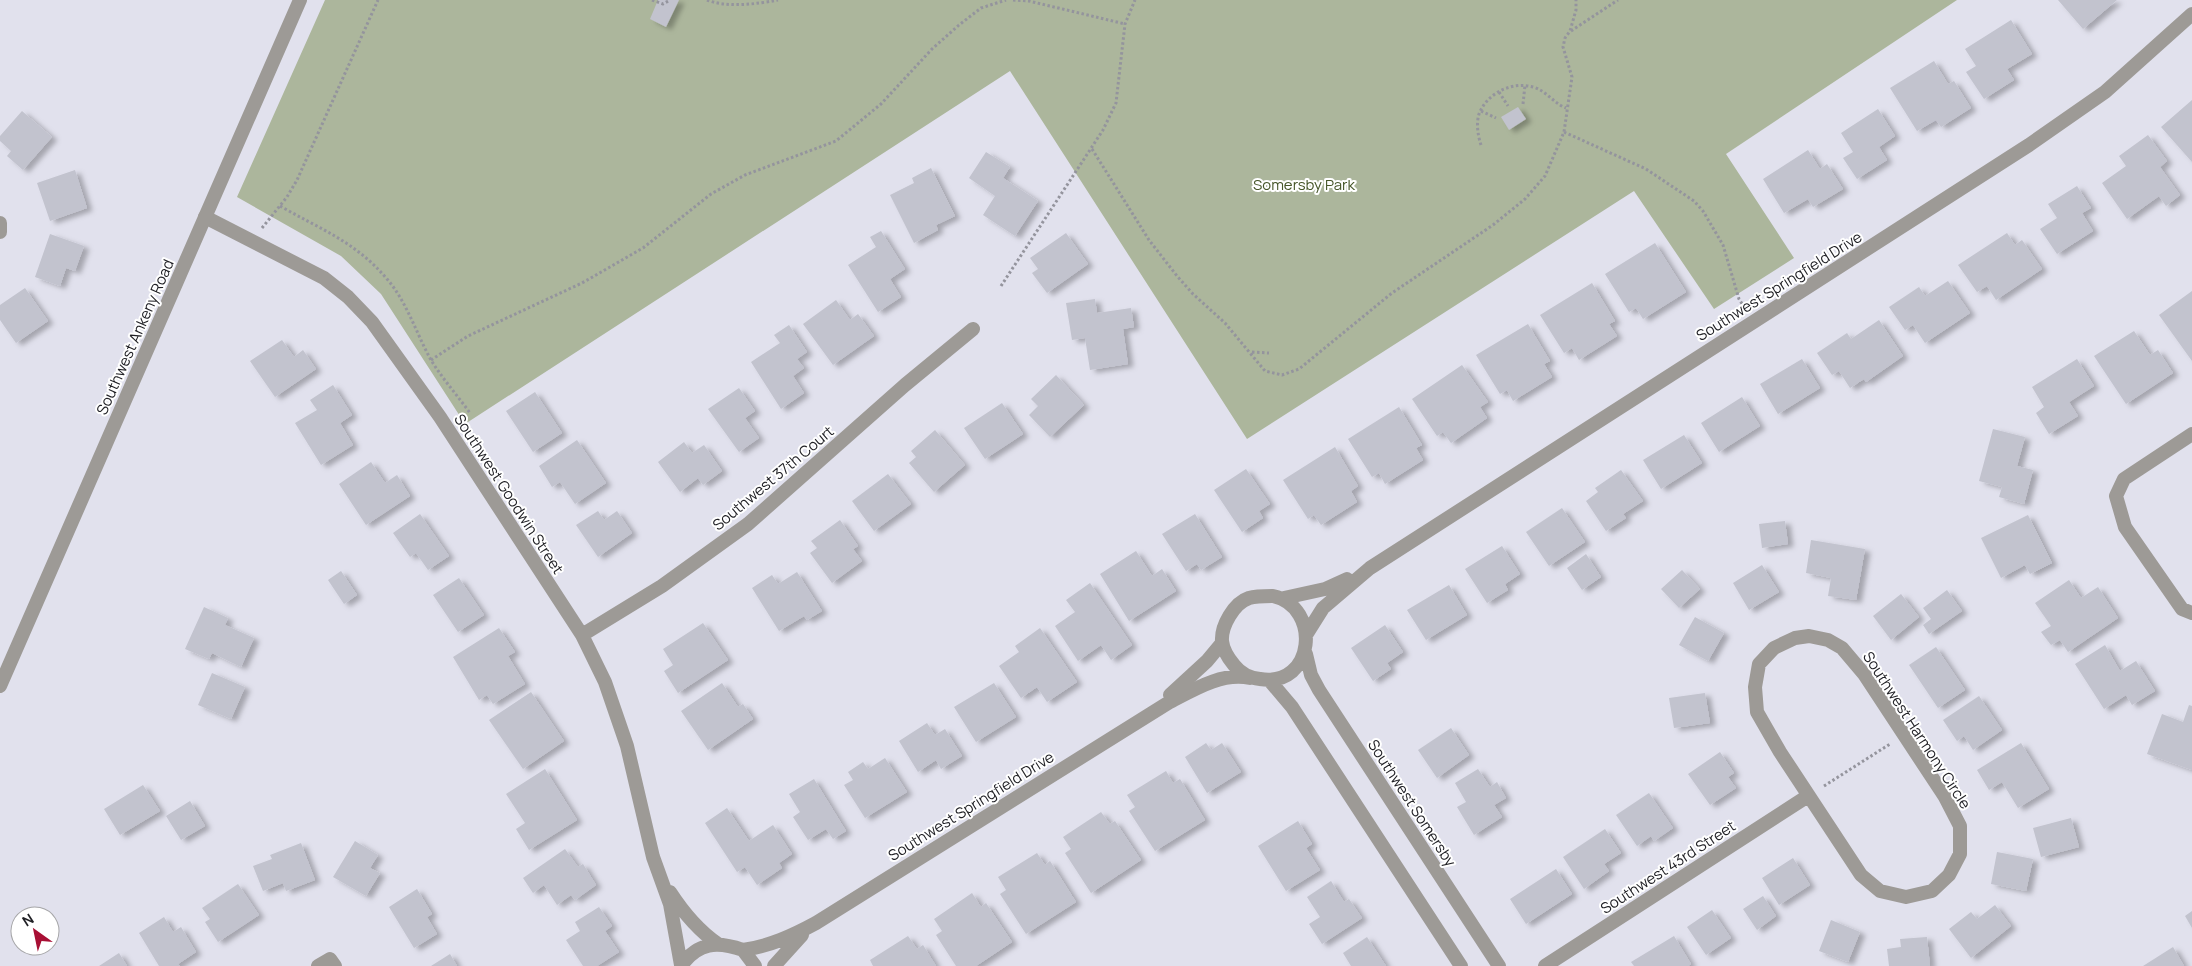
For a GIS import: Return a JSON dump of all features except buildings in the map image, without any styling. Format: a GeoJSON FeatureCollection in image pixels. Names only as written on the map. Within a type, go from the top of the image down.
{"type":"FeatureCollection","features":[{"type":"Feature","properties":{"kind":"street","name":"Southwest Ankeny Road"},"geometry":{"type":"LineString","coordinates":[[0,686],[300,0]]}},
{"type":"Feature","properties":{"kind":"street","name":"Southwest Springfield Drive"},"geometry":{"type":"LineString","coordinates":[[1306,635],[1323,608],[1370,568],[2036,140],[2105,92],[2192,14]]}},
{"type":"Feature","properties":{"kind":"street","name":"Southwest Goodwin Street"},"geometry":{"type":"LineString","coordinates":[[205,217],[324,278],[348,297],[372,322],[440,418],[582,635],[605,682],[624,738],[654,857],[678,940],[681,966]]}},
{"type":"Feature","properties":{"kind":"street"},"geometry":{"type":"LineString","coordinates":[[0,223],[0,232]]}},
{"type":"Feature","properties":{"kind":"street","name":"Southwest 37th Court"},"geometry":{"type":"LineString","coordinates":[[582,635],[662,586],[748,524],[884,403],[973,329]]}},
{"type":"Feature","properties":{"kind":"street"},"geometry":{"type":"LineString","coordinates":[[2192,434],[2124,479],[2116,496],[2126,527],[2182,609],[2192,613]]}},
{"type":"Feature","properties":{"kind":"street","name":"Southwest Springfield Drive"},"geometry":{"type":"LineString","coordinates":[[1284,598],[1325,589],[1370,568]]}},
{"type":"Feature","properties":{"kind":"street"},"geometry":{"type":"LineString","coordinates":[[1272,596],[1284,598],[1300,616],[1306,635],[1306,654],[1290,673],[1282,678],[1270,681],[1250,678],[1237,669],[1229,659],[1222,643],[1227,619],[1238,606],[1249,598],[1272,596]]}},
{"type":"Feature","properties":{"kind":"street","name":"Southwest Harmony Circle"},"geometry":{"type":"LineString","coordinates":[[1809,636],[1828,640],[1842,648],[1864,674],[1945,797],[1960,826],[1960,854],[1949,874],[1932,891],[1906,897],[1880,891],[1861,876],[1808,796],[1757,712],[1755,687],[1759,664],[1774,648],[1795,638],[1809,636]]}},
{"type":"Feature","properties":{"kind":"street","name":"Southwest Springfield Drive"},"geometry":{"type":"LineString","coordinates":[[743,950],[771,944],[816,923],[1143,716],[1186,682],[1222,643]]}},
{"type":"Feature","properties":{"kind":"street","name":"Southwest Somersby"},"geometry":{"type":"LineString","coordinates":[[1306,654],[1311,675],[1319,690],[1499,966]]}},
{"type":"Feature","properties":{"kind":"street","name":"Southwest Springfield Drive"},"geometry":{"type":"LineString","coordinates":[[1143,716],[1212,682],[1240,676],[1250,678]]}},
{"type":"Feature","properties":{"kind":"street"},"geometry":{"type":"LineString","coordinates":[[1270,681],[1292,706],[1461,966]]}},
{"type":"Feature","properties":{"kind":"street","name":"Southwest 43rd Street"},"geometry":{"type":"LineString","coordinates":[[1545,966],[1808,796]]}},
{"type":"Feature","properties":{"kind":"street","name":"Southwest Goodwin Street"},"geometry":{"type":"LineString","coordinates":[[662,881],[692,921],[706,936],[718,944]]}},
{"type":"Feature","properties":{"kind":"street","name":"Southwest Springfield Drive"},"geometry":{"type":"LineString","coordinates":[[774,966],[796,941],[816,923]]}},
{"type":"Feature","properties":{"kind":"street"},"geometry":{"type":"LineString","coordinates":[[681,966],[689,956],[707,945],[718,944],[743,950],[755,966]]}},
{"type":"Feature","properties":{"kind":"street"},"geometry":{"type":"LineString","coordinates":[[318,966],[333,962]]}},
{"type":"Feature","properties":{"kind":"path"},"geometry":{"type":"LineString","coordinates":[[253,240],[280,206],[296,180],[378,0]]}},
{"type":"Feature","properties":{"kind":"path"},"geometry":{"type":"LineString","coordinates":[[652,0],[662,4],[670,0]]}},
{"type":"Feature","properties":{"kind":"path"},"geometry":{"type":"LineString","coordinates":[[707,0],[716,3],[732,4],[778,0]]}},
{"type":"Feature","properties":{"kind":"path"},"geometry":{"type":"LineString","coordinates":[[431,360],[468,336],[582,283],[643,248],[711,194],[745,175],[836,141],[881,104],[932,49],[959,25],[981,8],[1006,0]]}},
{"type":"Feature","properties":{"kind":"path"},"geometry":{"type":"LineString","coordinates":[[1014,0],[1028,1],[1125,24]]}},
{"type":"Feature","properties":{"kind":"path"},"geometry":{"type":"LineString","coordinates":[[1001,286],[1092,149],[1116,103],[1125,24],[1135,0]]}},
{"type":"Feature","properties":{"kind":"path"},"geometry":{"type":"LineString","coordinates":[[1092,149],[1149,240],[1193,294],[1225,323],[1265,371],[1282,375],[1299,369],[1392,293],[1493,225],[1525,199],[1545,176],[1564,132],[1572,77],[1563,47],[1576,10],[1576,0]]}},
{"type":"Feature","properties":{"kind":"path"},"geometry":{"type":"LineString","coordinates":[[1570,31],[1618,0]]}},
{"type":"Feature","properties":{"kind":"path"},"geometry":{"type":"LineString","coordinates":[[1480,145],[1477,125],[1481,111],[1488,100],[1499,92],[1513,86],[1526,85],[1545,92],[1559,105],[1566,108]]}},
{"type":"Feature","properties":{"kind":"path"},"geometry":{"type":"LineString","coordinates":[[1523,104],[1526,85]]}},
{"type":"Feature","properties":{"kind":"path"},"geometry":{"type":"LineString","coordinates":[[1499,92],[1508,106]]}},
{"type":"Feature","properties":{"kind":"path"},"geometry":{"type":"LineString","coordinates":[[1481,111],[1496,118]]}},
{"type":"Feature","properties":{"kind":"path"},"geometry":{"type":"LineString","coordinates":[[1564,132],[1646,169],[1694,201],[1703,211],[1722,245],[1739,299],[1753,321]]}},
{"type":"Feature","properties":{"kind":"path"},"geometry":{"type":"LineString","coordinates":[[280,206],[341,238],[370,261],[388,279],[401,299],[431,360],[470,413]]}},
{"type":"Feature","properties":{"kind":"path"},"geometry":{"type":"LineString","coordinates":[[1251,352],[1268,353]]}},
{"type":"Feature","properties":{"kind":"path"},"geometry":{"type":"LineString","coordinates":[[1808,796],[1904,736]]}},
{"type":"Feature","properties":{"kind":"green space","name":"Somersby Park"},"geometry":{"type":"Polygon","coordinates":[[[325,0],[1957,0],[1726,154],[1794,258],[1714,309],[1634,191],[1247,439],[1010,71],[465,424],[381,294],[341,256],[237,197],[325,0]]]}}]}
